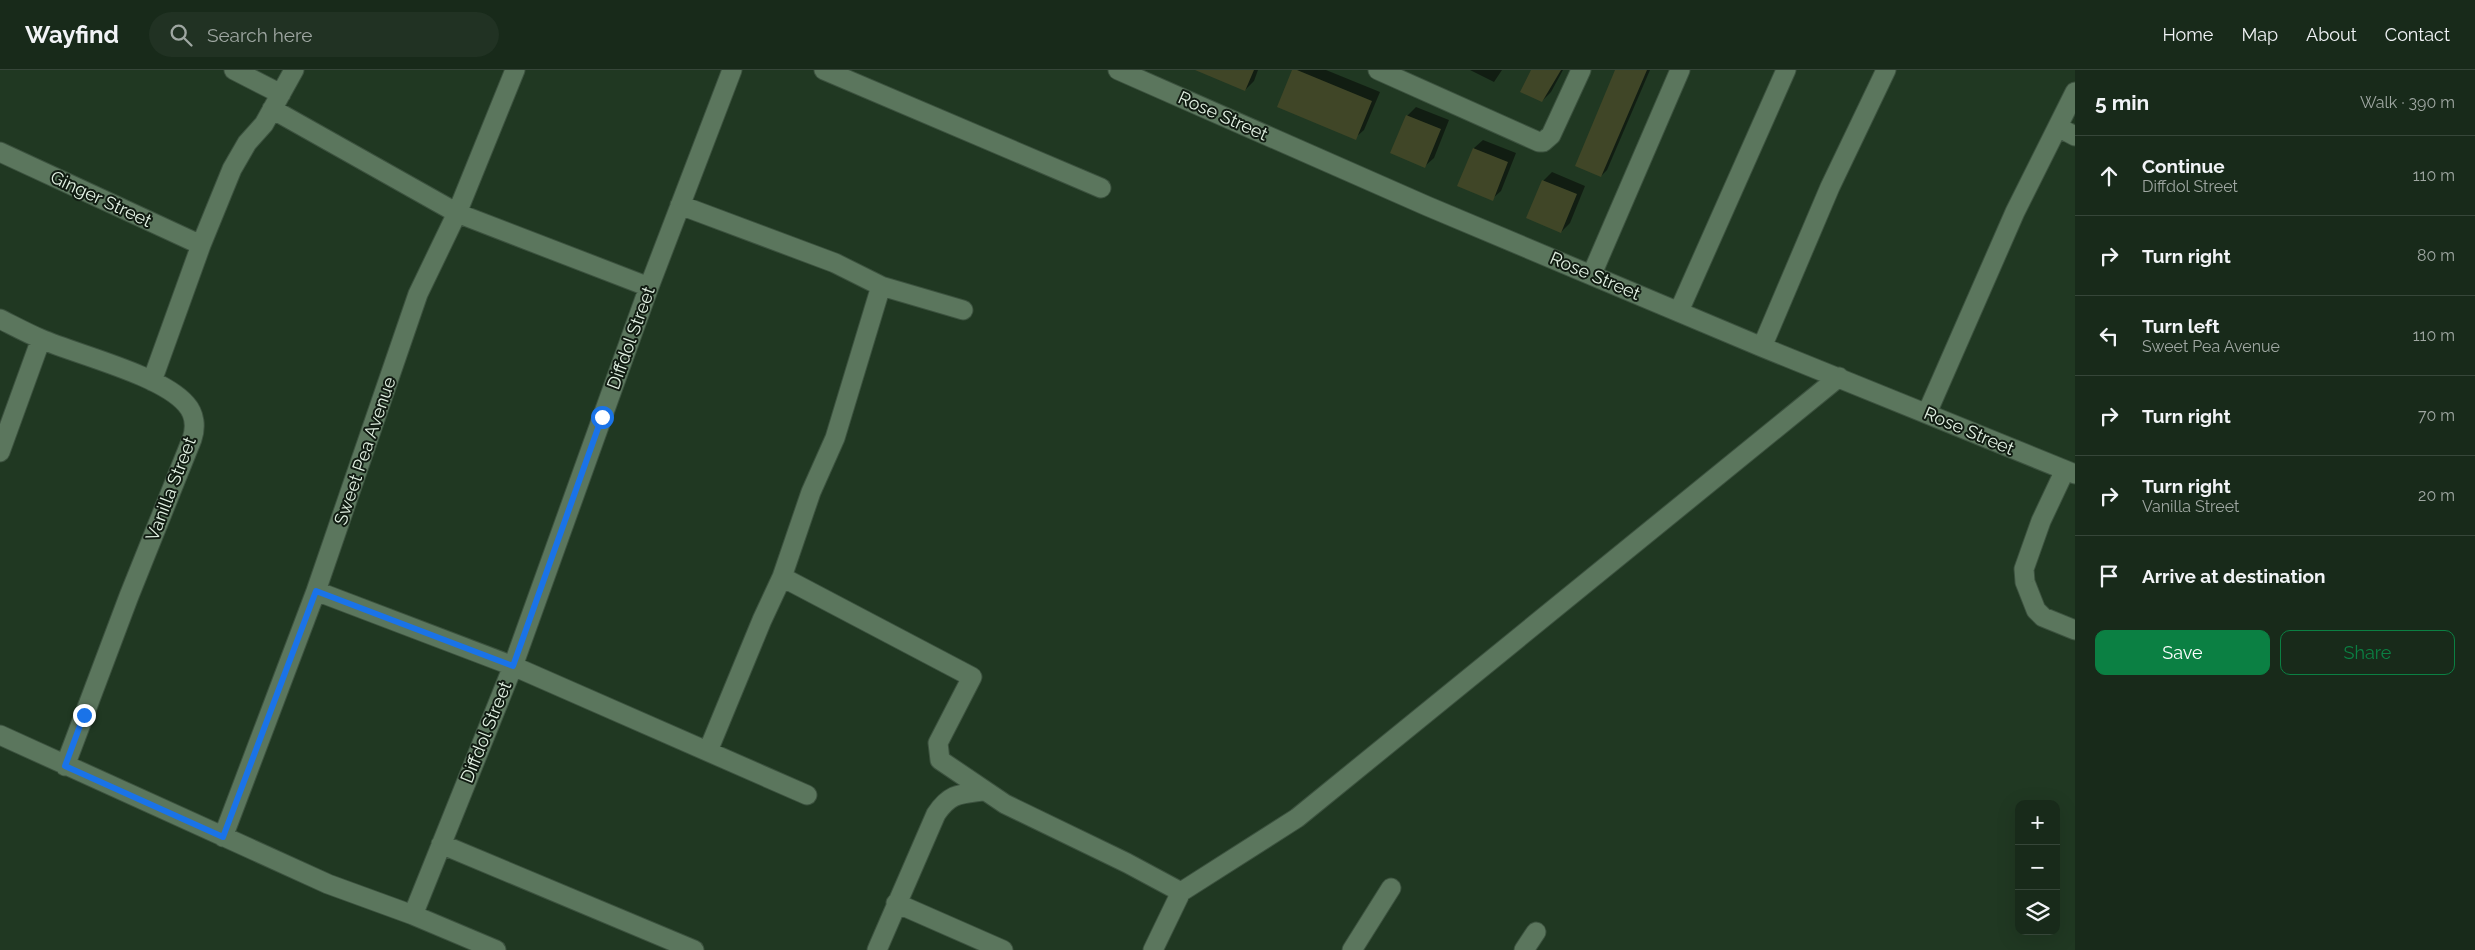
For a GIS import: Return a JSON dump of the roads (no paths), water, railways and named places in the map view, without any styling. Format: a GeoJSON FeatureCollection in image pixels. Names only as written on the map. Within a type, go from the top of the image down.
{"type":"FeatureCollection","features":[{"type":"Feature","properties":{"kind":"street"},"geometry":{"type":"LineString","coordinates":[[234,70],[277,102],[457,213],[649,288]]}},
{"type":"Feature","properties":{"kind":"street"},"geometry":{"type":"LineString","coordinates":[[152,381],[201,245],[232,169],[247,143],[264,124],[294,70]]}},
{"type":"Feature","properties":{"kind":"street","name":"Sweet Pea Avenue"},"geometry":{"type":"LineString","coordinates":[[223,837],[316,591],[418,294],[457,213],[515,70]]}},
{"type":"Feature","properties":{"kind":"street","name":"Diffdol Street"},"geometry":{"type":"LineString","coordinates":[[413,915],[513,666],[649,288],[732,70]]}},
{"type":"Feature","properties":{"kind":"street"},"geometry":{"type":"LineString","coordinates":[[824,70],[1101,188]]}},
{"type":"Feature","properties":{"kind":"street","name":"Rose Street"},"geometry":{"type":"LineString","coordinates":[[1118,70],[1427,206],[1762,347],[2070,472]]}},
{"type":"Feature","properties":{"kind":"street"},"geometry":{"type":"LineString","coordinates":[[1378,70],[1539,142],[1543,142],[1551,135],[1581,70]]}},
{"type":"Feature","properties":{"kind":"street"},"geometry":{"type":"LineString","coordinates":[[1592,274],[1680,70]]}},
{"type":"Feature","properties":{"kind":"street"},"geometry":{"type":"LineString","coordinates":[[1679,311],[1786,70]]}},
{"type":"Feature","properties":{"kind":"street"},"geometry":{"type":"LineString","coordinates":[[1762,347],[1830,187],[1886,70]]}},
{"type":"Feature","properties":{"kind":"street"},"geometry":{"type":"LineString","coordinates":[[1927,413],[2015,212],[2075,92]]}},
{"type":"Feature","properties":{"kind":"street"},"geometry":{"type":"LineString","coordinates":[[2058,127],[2075,136]]}},
{"type":"Feature","properties":{"kind":"street","name":"Ginger Street"},"geometry":{"type":"LineString","coordinates":[[0,152],[201,245]]}},
{"type":"Feature","properties":{"kind":"street"},"geometry":{"type":"LineString","coordinates":[[680,205],[835,263],[881,286],[963,310]]}},
{"type":"Feature","properties":{"kind":"street"},"geometry":{"type":"LineString","coordinates":[[708,751],[762,620],[782,577],[811,492],[835,438],[881,286]]}},
{"type":"Feature","properties":{"kind":"street","name":"Vanilla Street"},"geometry":{"type":"LineString","coordinates":[[0,319],[41,339],[152,381],[177,395],[188,405],[194,420],[195,430],[129,596],[65,766]]}},
{"type":"Feature","properties":{"kind":"street"},"geometry":{"type":"LineString","coordinates":[[0,452],[41,339]]}},
{"type":"Feature","properties":{"kind":"street"},"geometry":{"type":"LineString","coordinates":[[1153,950],[1180,892],[1297,818],[1839,377]]}},
{"type":"Feature","properties":{"kind":"street"},"geometry":{"type":"LineString","coordinates":[[2070,472],[2041,521],[2024,569],[2025,582],[2036,610],[2043,617],[2075,630]]}},
{"type":"Feature","properties":{"kind":"street"},"geometry":{"type":"LineString","coordinates":[[782,577],[972,678],[938,743],[940,760],[983,791],[1005,804],[1127,863],[1180,892]]}},
{"type":"Feature","properties":{"kind":"street"},"geometry":{"type":"LineString","coordinates":[[316,591],[513,666],[807,796]]}},
{"type":"Feature","properties":{"kind":"street"},"geometry":{"type":"LineString","coordinates":[[0,736],[328,884],[413,915],[496,950]]}},
{"type":"Feature","properties":{"kind":"street"},"geometry":{"type":"LineString","coordinates":[[876,950],[936,814],[945,801],[958,794],[983,791]]}},
{"type":"Feature","properties":{"kind":"street"},"geometry":{"type":"LineString","coordinates":[[441,844],[694,950]]}},
{"type":"Feature","properties":{"kind":"street"},"geometry":{"type":"LineString","coordinates":[[1352,950],[1391,888]]}},
{"type":"Feature","properties":{"kind":"street"},"geometry":{"type":"LineString","coordinates":[[896,902],[1003,950]]}},
{"type":"Feature","properties":{"kind":"street"},"geometry":{"type":"LineString","coordinates":[[1524,950],[1536,932]]}}]}
